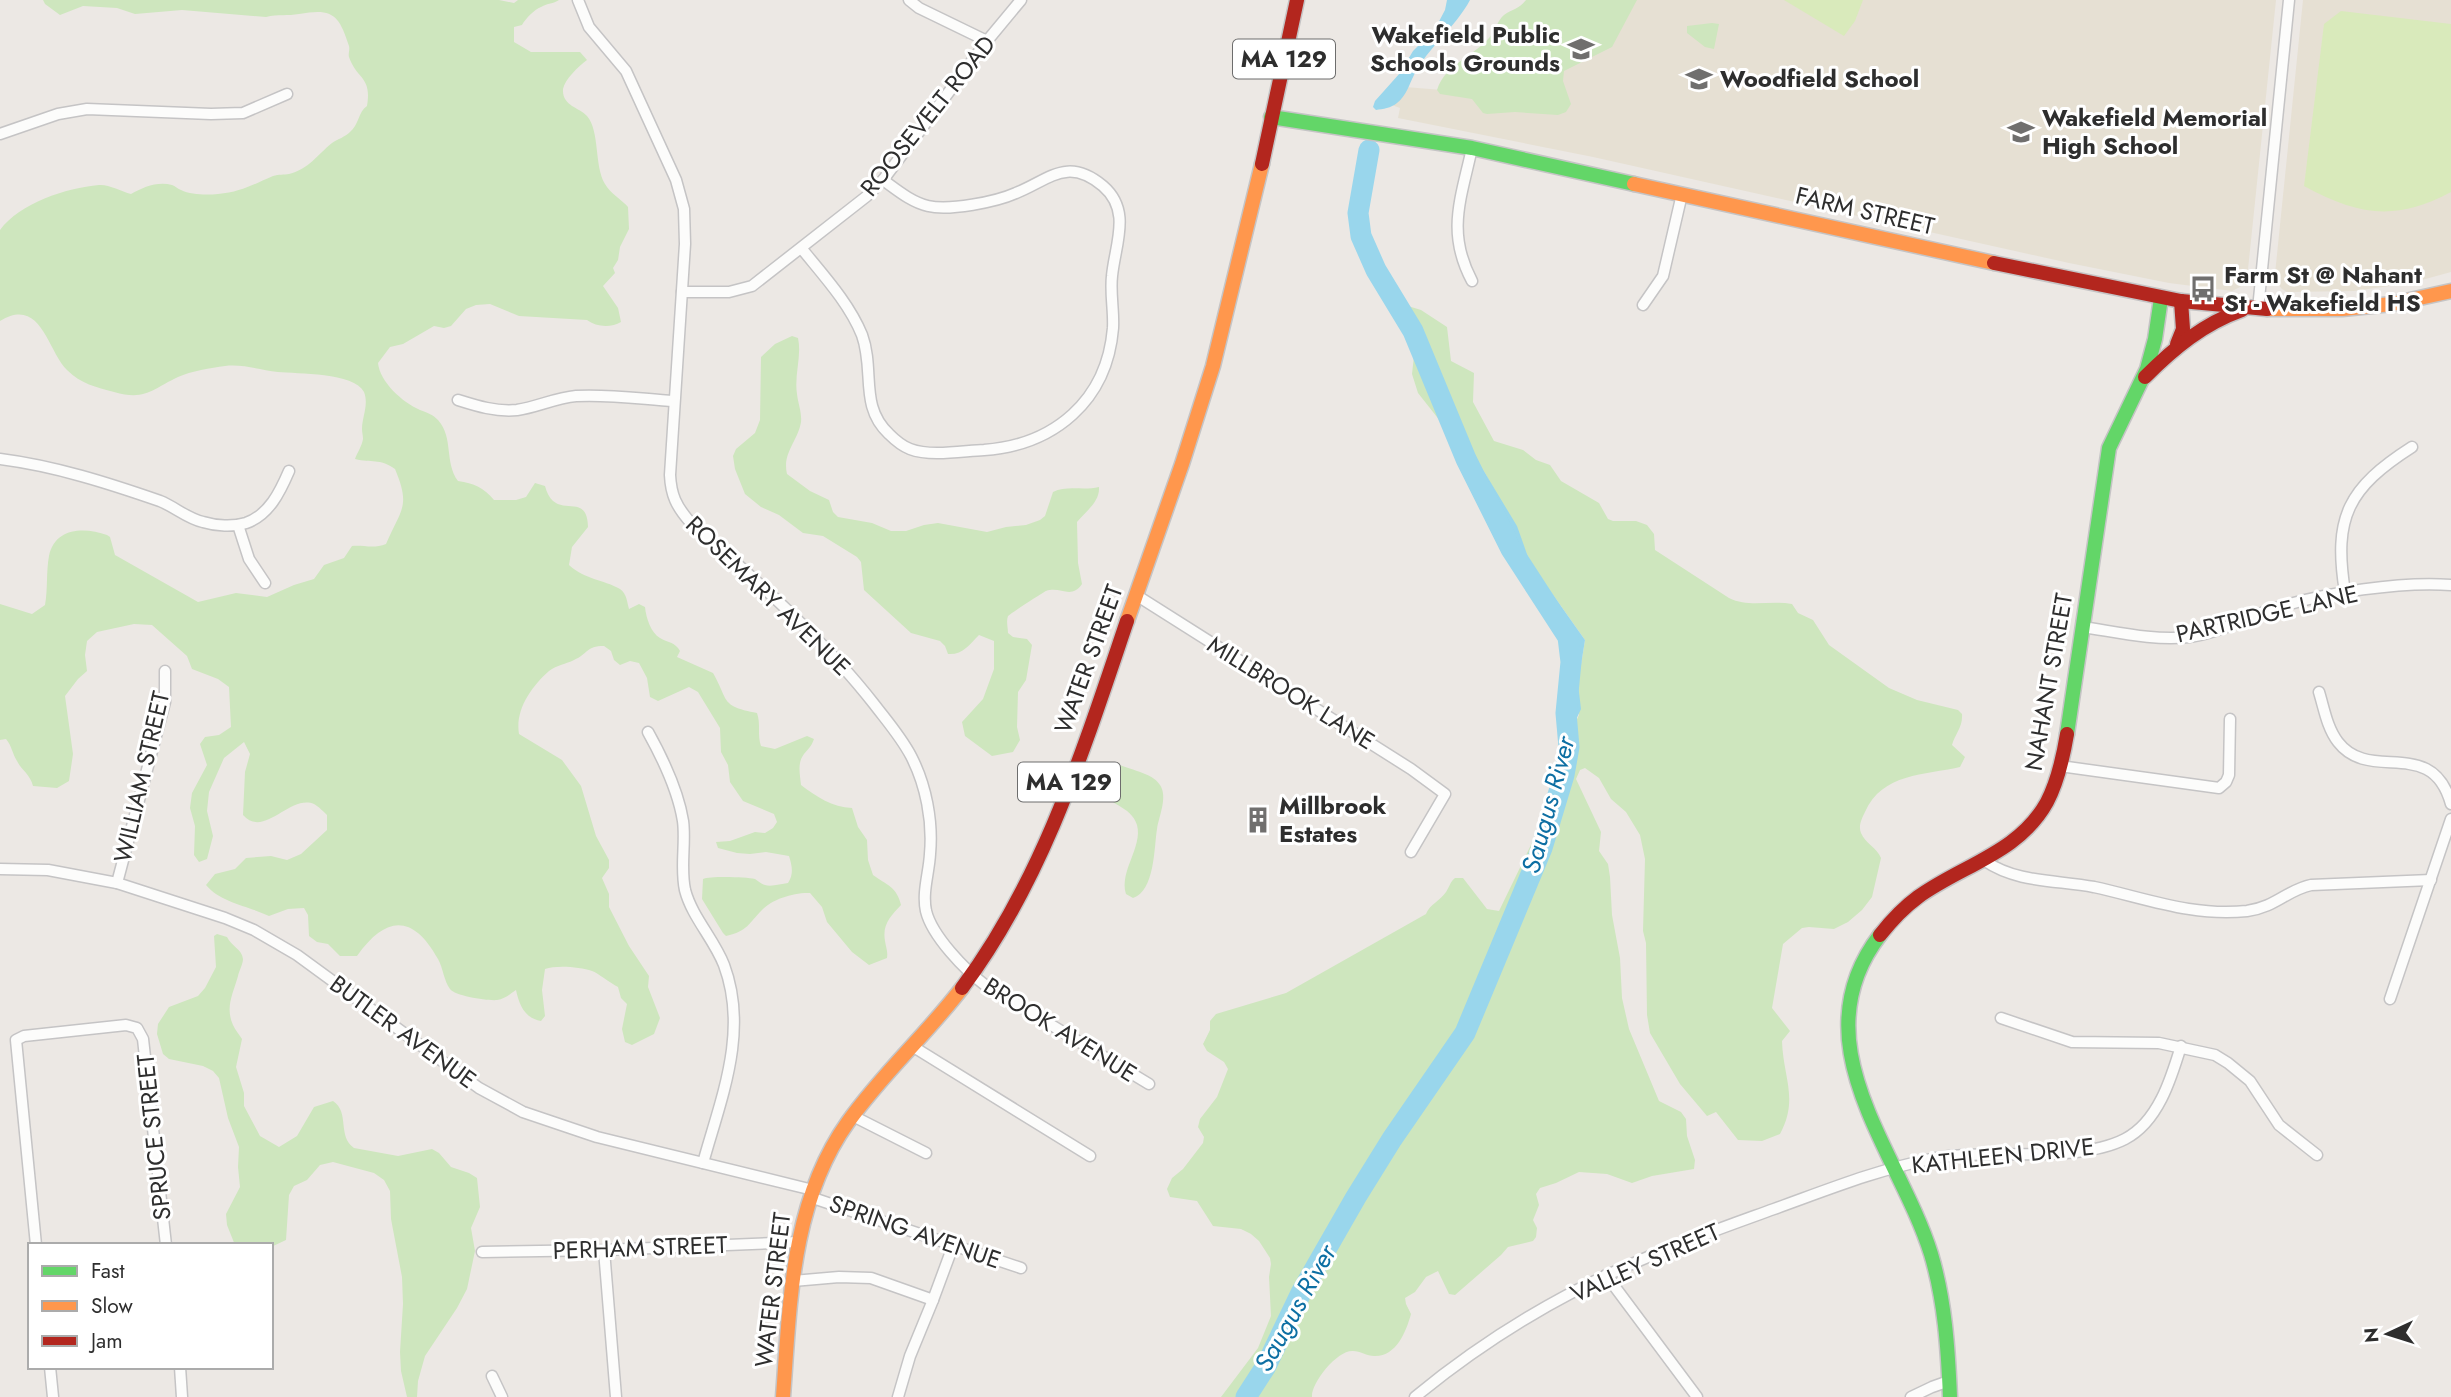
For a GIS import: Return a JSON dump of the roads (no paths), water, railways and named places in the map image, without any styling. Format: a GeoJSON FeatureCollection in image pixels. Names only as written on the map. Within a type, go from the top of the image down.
{"type":"FeatureCollection","features":[{"type":"Feature","properties":{"kind":"main road","name":"WATER STREET"},"geometry":{"type":"LineString","coordinates":[[783,1397],[798,1242],[811,1193],[830,1150],[851,1115],[946,1009],[972,975],[1017,902],[1043,847],[1136,595],[1216,355],[1297,0]]}},
{"type":"Feature","properties":{"kind":"main road","name":"FARM STREET"},"geometry":{"type":"LineString","coordinates":[[1271,117],[1472,148],[2181,301],[2252,309],[2365,308],[2451,291]]}},
{"type":"Feature","properties":{"kind":"main road","name":"NAHANT STREET"},"geometry":{"type":"LineString","coordinates":[[1950,1397],[1946,1327],[1938,1281],[1925,1236],[1895,1167],[1863,1104],[1852,1070],[1848,1032],[1851,1001],[1870,951],[1891,922],[1904,909],[1937,886],[2009,846],[2036,818],[2052,791],[2060,766],[2109,448],[2144,378],[2155,339],[2161,298]]}},
{"type":"Feature","properties":{"kind":"main road"},"geometry":{"type":"LineString","coordinates":[[2176,345],[2183,329],[2181,301]]}},
{"type":"Feature","properties":{"kind":"main road","name":"NAHANT STREET"},"geometry":{"type":"LineString","coordinates":[[2144,378],[2176,345],[2215,320],[2252,309]]}},
{"type":"Feature","properties":{"kind":"street","name":"ROSEMARY AVENUE"},"geometry":{"type":"LineString","coordinates":[[578,0],[589,27],[626,71],[676,180],[682,199],[685,225],[670,475],[672,495],[677,507],[690,522],[789,612],[841,665],[884,716],[912,758],[924,792],[930,824],[930,852],[925,890],[927,913],[936,933],[972,975]]}},
{"type":"Feature","properties":{"kind":"street"},"geometry":{"type":"LineString","coordinates":[[909,0],[919,8],[987,41]]}},
{"type":"Feature","properties":{"kind":"street","name":"ROOSEVELT ROAD"},"geometry":{"type":"LineString","coordinates":[[682,292],[723,292],[757,283],[867,196],[883,180],[1021,0]]}},
{"type":"Feature","properties":{"kind":"street"},"geometry":{"type":"LineString","coordinates":[[2252,309],[2289,0]]}},
{"type":"Feature","properties":{"kind":"street"},"geometry":{"type":"LineString","coordinates":[[0,134],[41,119],[86,109],[243,113],[287,94]]}},
{"type":"Feature","properties":{"kind":"street"},"geometry":{"type":"LineString","coordinates":[[1472,148],[1459,209],[1457,233],[1462,262],[1472,281]]}},
{"type":"Feature","properties":{"kind":"street"},"geometry":{"type":"LineString","coordinates":[[802,249],[841,300],[862,336],[868,359],[870,405],[875,417],[886,432],[906,447],[936,452],[1008,447],[1042,437],[1070,418],[1097,382],[1111,341],[1111,278],[1120,225],[1118,208],[1111,196],[1089,177],[1066,172],[1051,175],[1008,197],[936,207],[913,200],[883,180]]}},
{"type":"Feature","properties":{"kind":"street"},"geometry":{"type":"LineString","coordinates":[[1643,305],[1663,276],[1682,194]]}},
{"type":"Feature","properties":{"kind":"street"},"geometry":{"type":"LineString","coordinates":[[458,400],[478,407],[503,410],[583,396],[674,401]]}},
{"type":"Feature","properties":{"kind":"street"},"geometry":{"type":"LineString","coordinates":[[2345,592],[2340,545],[2347,512],[2368,480],[2412,447]]}},
{"type":"Feature","properties":{"kind":"street"},"geometry":{"type":"LineString","coordinates":[[0,459],[46,467],[95,480],[168,504],[194,520],[205,523],[238,524],[251,520],[270,507],[289,471]]}},
{"type":"Feature","properties":{"kind":"street"},"geometry":{"type":"LineString","coordinates":[[238,524],[249,559],[265,583]]}},
{"type":"Feature","properties":{"kind":"street","name":"PARTRIDGE LANE"},"geometry":{"type":"LineString","coordinates":[[2082,627],[2159,638],[2187,637],[2214,631],[2286,605],[2345,592],[2418,585],[2451,585]]}},
{"type":"Feature","properties":{"kind":"street","name":"MILLBROOK LANE"},"geometry":{"type":"LineString","coordinates":[[1136,595],[1411,769],[1445,794],[1411,852]]}},
{"type":"Feature","properties":{"kind":"street","name":"WILLIAM STREET"},"geometry":{"type":"LineString","coordinates":[[117,883],[165,702],[165,671]]}},
{"type":"Feature","properties":{"kind":"street"},"geometry":{"type":"LineString","coordinates":[[2319,692],[2330,729],[2345,749],[2365,760],[2408,762],[2424,767],[2439,779],[2451,804]]}},
{"type":"Feature","properties":{"kind":"street"},"geometry":{"type":"LineString","coordinates":[[2060,766],[2218,788],[2225,784],[2229,775],[2230,719]]}},
{"type":"Feature","properties":{"kind":"street"},"geometry":{"type":"LineString","coordinates":[[648,732],[668,774],[683,820],[686,893],[724,965],[734,1007],[735,1030],[731,1066],[703,1163]]}},
{"type":"Feature","properties":{"kind":"street"},"geometry":{"type":"LineString","coordinates":[[2390,999],[2451,819]]}},
{"type":"Feature","properties":{"kind":"street"},"geometry":{"type":"LineString","coordinates":[[1985,861],[2002,872],[2018,876],[2077,884],[2182,909],[2218,912],[2266,907],[2298,889],[2311,886],[2431,880]]}},
{"type":"Feature","properties":{"kind":"street","name":"BUTLER AVENUE"},"geometry":{"type":"LineString","coordinates":[[0,869],[48,870],[117,883],[207,911],[276,942],[479,1088],[523,1112],[571,1130],[811,1193]]}},
{"type":"Feature","properties":{"kind":"street","name":"BROOK AVENUE"},"geometry":{"type":"LineString","coordinates":[[972,975],[992,990],[1149,1084]]}},
{"type":"Feature","properties":{"kind":"street"},"geometry":{"type":"LineString","coordinates":[[2001,1018],[2067,1042],[2143,1042],[2181,1046],[2215,1055],[2239,1071],[2259,1092],[2279,1125],[2317,1155]]}},
{"type":"Feature","properties":{"kind":"street","name":"SPRUCE STREET"},"geometry":{"type":"LineString","coordinates":[[36,1243],[17,1039],[125,1025],[135,1026],[143,1039],[166,1243]]}},
{"type":"Feature","properties":{"kind":"street"},"geometry":{"type":"LineString","coordinates":[[912,1046],[1090,1156]]}},
{"type":"Feature","properties":{"kind":"street","name":"KATHLEEN DRIVE"},"geometry":{"type":"LineString","coordinates":[[1895,1167],[1946,1156],[2073,1151],[2123,1140],[2141,1128],[2159,1103],[2181,1046]]}},
{"type":"Feature","properties":{"kind":"street"},"geometry":{"type":"LineString","coordinates":[[851,1115],[926,1153]]}},
{"type":"Feature","properties":{"kind":"street","name":"VALLEY STREET"},"geometry":{"type":"LineString","coordinates":[[1415,1397],[1520,1323],[1606,1275],[1661,1251],[1840,1183],[1895,1167]]}},
{"type":"Feature","properties":{"kind":"street","name":"SPRING AVENUE"},"geometry":{"type":"LineString","coordinates":[[811,1193],[953,1246],[1021,1268]]}},
{"type":"Feature","properties":{"kind":"street","name":"PERHAM STREET"},"geometry":{"type":"LineString","coordinates":[[482,1252],[798,1242]]}},
{"type":"Feature","properties":{"kind":"street"},"geometry":{"type":"LineString","coordinates":[[898,1397],[910,1356],[953,1246]]}},
{"type":"Feature","properties":{"kind":"street"},"geometry":{"type":"LineString","coordinates":[[604,1250],[616,1397]]}},
{"type":"Feature","properties":{"kind":"street"},"geometry":{"type":"LineString","coordinates":[[1606,1275],[1697,1397]]}},
{"type":"Feature","properties":{"kind":"street"},"geometry":{"type":"LineString","coordinates":[[793,1281],[839,1277],[872,1278],[933,1300]]}},
{"type":"Feature","properties":{"kind":"street"},"geometry":{"type":"LineString","coordinates":[[50,1369],[53,1397]]}},
{"type":"Feature","properties":{"kind":"street"},"geometry":{"type":"LineString","coordinates":[[180,1369],[183,1397]]}},
{"type":"Feature","properties":{"kind":"street"},"geometry":{"type":"LineString","coordinates":[[492,1376],[502,1397]]}},
{"type":"Feature","properties":{"kind":"street"},"geometry":{"type":"LineString","coordinates":[[1911,1397],[1949,1381]]}},
{"type":"Feature","properties":{"kind":"street"},"geometry":{"type":"LineString","coordinates":[[1428,1386],[1436,1397]]}},
{"type":"Feature","properties":{"kind":"water"},"geometry":{"type":"Polygon","coordinates":[[[1447,0],[1470,0],[1420,65],[1400,100],[1395,105],[1376,110],[1373,107],[1375,101],[1400,73],[1413,51],[1435,29],[1447,0]]]}},
{"type":"Feature","properties":{"kind":"water"},"geometry":{"type":"Polygon","coordinates":[[[1448,431],[1465,445],[1485,473],[1517,526],[1534,568],[1585,640],[1578,684],[1581,709],[1574,724],[1571,718],[1572,681],[1580,650],[1566,617],[1511,543],[1465,447],[1448,431]]]}},
{"type":"Feature","properties":{"kind":"waterway","name":"Saugus River"},"geometry":{"type":"LineString","coordinates":[[1246,1397],[1266,1366],[1301,1293],[1356,1197],[1392,1139],[1465,1033],[1542,848],[1564,775],[1569,747],[1566,713],[1571,662],[1568,637],[1511,549],[1466,459],[1413,331],[1376,270],[1361,236],[1358,213],[1369,150]]}},
{"type":"Feature","properties":{"kind":"place","name":"Wakefield Public Schools Grounds"},"geometry":{"type":"Point","coordinates":[1581,49]}},
{"type":"Feature","properties":{"kind":"place","name":"Woodfield School"},"geometry":{"type":"Point","coordinates":[1699,79]}},
{"type":"Feature","properties":{"kind":"place","name":"Wakefield Memorial High School"},"geometry":{"type":"Point","coordinates":[2021,132]}},
{"type":"Feature","properties":{"kind":"place","name":"Farm St @ Nahant St - Wakefield HS"},"geometry":{"type":"Point","coordinates":[2203,289]}},
{"type":"Feature","properties":{"kind":"place","name":"Millbrook Estates"},"geometry":{"type":"Point","coordinates":[1258,820]}}]}
